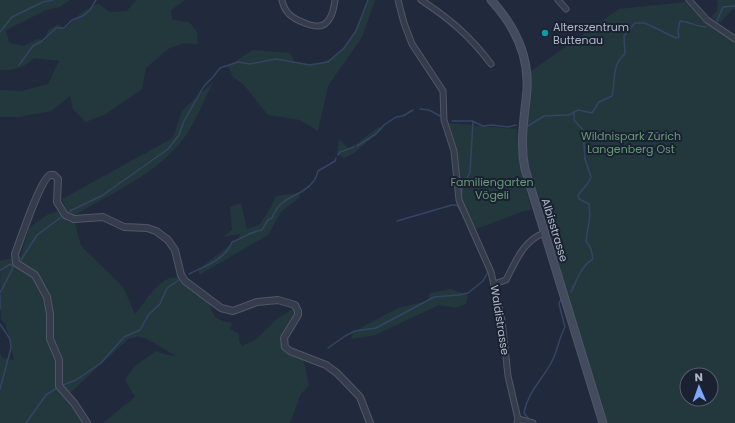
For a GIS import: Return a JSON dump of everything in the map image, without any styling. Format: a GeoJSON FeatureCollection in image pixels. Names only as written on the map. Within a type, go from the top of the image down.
{"type":"FeatureCollection","features":[{"type":"Feature","properties":{"kind":"main road","name":"Albisstrasse"},"geometry":{"type":"LineString","coordinates":[[491,0],[511,24],[525,59],[527,82],[522,126],[522,152],[527,175],[544,233],[604,423]]}},
{"type":"Feature","properties":{"kind":"street"},"geometry":{"type":"LineString","coordinates":[[282,0],[286,11],[292,16],[318,26],[326,23],[330,18],[335,0]]}},
{"type":"Feature","properties":{"kind":"street","name":"Waldistrasse"},"geometry":{"type":"LineString","coordinates":[[398,0],[412,44],[443,91],[444,120],[454,151],[459,200],[484,253],[494,284],[502,320],[508,376],[518,421],[533,423]]}},
{"type":"Feature","properties":{"kind":"street"},"geometry":{"type":"LineString","coordinates":[[422,0],[446,17],[469,37],[490,64]]}},
{"type":"Feature","properties":{"kind":"street"},"geometry":{"type":"LineString","coordinates":[[558,0],[566,9]]}},
{"type":"Feature","properties":{"kind":"street"},"geometry":{"type":"LineString","coordinates":[[688,0],[707,20],[735,39]]}},
{"type":"Feature","properties":{"kind":"street"},"geometry":{"type":"LineString","coordinates":[[87,423],[59,386],[59,360],[50,339],[50,310],[42,286],[34,273],[19,266],[15,260],[15,254],[44,180],[50,175],[54,175],[58,179],[57,202],[65,215],[74,219],[103,216],[124,227],[154,230],[168,240],[175,250],[181,275],[185,281],[221,308],[233,311],[251,303],[270,300],[286,301],[295,305],[298,309],[298,315],[284,338],[285,347],[290,351],[326,365],[337,373],[360,397],[370,423]]}},
{"type":"Feature","properties":{"kind":"street"},"geometry":{"type":"LineString","coordinates":[[494,284],[506,280],[521,251],[544,233]]}},
{"type":"Feature","properties":{"kind":"green space"},"geometry":{"type":"Polygon","coordinates":[[[0,0],[70,0],[60,7],[46,10],[6,30],[9,43],[24,46],[37,39],[45,41],[48,30],[58,24],[65,29],[82,12],[98,4],[110,12],[127,11],[136,0],[185,0],[171,10],[172,20],[189,22],[197,32],[198,44],[184,43],[168,49],[146,68],[142,89],[106,114],[86,122],[73,109],[70,96],[51,111],[19,117],[0,117],[0,90],[22,91],[48,84],[59,61],[34,58],[27,64],[18,68],[0,70],[0,0]]]}},
{"type":"Feature","properties":{"kind":"green space"},"geometry":{"type":"Polygon","coordinates":[[[368,0],[375,0],[362,37],[328,86],[318,131],[300,120],[268,115],[244,85],[233,77],[228,66],[253,50],[291,53],[294,62],[316,64],[329,60],[344,47],[351,38],[368,0]]]}},
{"type":"Feature","properties":{"kind":"green space"},"geometry":{"type":"Polygon","coordinates":[[[716,0],[735,0],[735,10],[733,9],[720,23],[711,17],[717,11],[718,2],[716,0]]]}},
{"type":"Feature","properties":{"kind":"green space","name":"Wildnispark Zürich Langenberg Ost"},"geometry":{"type":"Polygon","coordinates":[[[685,2],[702,19],[735,43],[735,423],[607,423],[529,168],[525,139],[530,72],[619,9],[685,2]]]}},
{"type":"Feature","properties":{"kind":"green space"},"geometry":{"type":"Polygon","coordinates":[[[214,81],[184,138],[161,162],[134,181],[75,215],[68,213],[62,199],[173,138],[182,111],[214,81]]]}},
{"type":"Feature","properties":{"kind":"green space","name":"Familiengarten Vögeli"},"geometry":{"type":"Polygon","coordinates":[[[449,123],[517,129],[520,160],[532,210],[524,211],[476,229],[461,199],[457,150],[449,123]]]}},
{"type":"Feature","properties":{"kind":"green space"},"geometry":{"type":"Polygon","coordinates":[[[379,127],[382,129],[354,153],[344,158],[337,154],[339,139],[349,149],[379,127]]]}},
{"type":"Feature","properties":{"kind":"green space"},"geometry":{"type":"Polygon","coordinates":[[[298,193],[300,197],[281,212],[268,235],[199,275],[199,269],[239,238],[240,234],[223,237],[232,230],[230,207],[241,203],[247,229],[259,225],[269,211],[276,196],[298,193]]]}},
{"type":"Feature","properties":{"kind":"green space"},"geometry":{"type":"Polygon","coordinates":[[[57,211],[68,222],[75,223],[81,246],[123,287],[135,314],[160,284],[166,280],[180,278],[180,282],[210,303],[212,312],[216,318],[232,323],[230,329],[239,334],[239,341],[242,346],[255,340],[277,319],[294,308],[296,312],[283,333],[281,342],[282,346],[303,358],[309,385],[301,394],[290,423],[103,423],[135,397],[125,380],[135,366],[156,351],[167,355],[176,356],[147,339],[138,336],[128,339],[69,394],[60,383],[54,344],[53,311],[47,289],[38,274],[21,265],[17,257],[21,256],[29,228],[47,215],[57,211]]]}},
{"type":"Feature","properties":{"kind":"green space"},"geometry":{"type":"Polygon","coordinates":[[[13,258],[16,267],[32,274],[45,297],[57,367],[57,388],[68,399],[84,423],[0,423],[0,354],[3,358],[14,360],[6,325],[1,319],[0,261],[13,258]]]}},
{"type":"Feature","properties":{"kind":"green space"},"geometry":{"type":"Polygon","coordinates":[[[451,289],[468,295],[466,304],[455,308],[439,305],[375,335],[351,339],[353,332],[398,308],[428,301],[430,293],[451,289]]]}},
{"type":"Feature","properties":{"kind":"waterway"},"geometry":{"type":"LineString","coordinates":[[0,32],[12,17],[43,2],[53,0]]}},
{"type":"Feature","properties":{"kind":"waterway"},"geometry":{"type":"LineString","coordinates":[[19,65],[33,46],[42,41],[56,28],[64,28],[72,20],[83,16],[90,10],[96,0]]}},
{"type":"Feature","properties":{"kind":"waterway"},"geometry":{"type":"LineString","coordinates":[[70,211],[103,195],[168,149],[179,135],[184,121],[204,86],[220,68],[238,62],[250,64],[276,59],[310,65],[328,62],[344,48],[356,31],[368,0]]}},
{"type":"Feature","properties":{"kind":"waterway"},"geometry":{"type":"LineString","coordinates":[[717,21],[723,7],[735,6]]}},
{"type":"Feature","properties":{"kind":"waterway"},"geometry":{"type":"LineString","coordinates":[[528,126],[544,116],[569,115],[578,110],[592,113],[599,102],[612,96],[616,68],[621,58],[625,54],[624,36],[635,23],[645,23],[676,38],[679,37],[678,31],[680,21],[706,27]]}},
{"type":"Feature","properties":{"kind":"waterway"},"geometry":{"type":"LineString","coordinates":[[420,109],[429,110],[442,117]]}},
{"type":"Feature","properties":{"kind":"waterway"},"geometry":{"type":"LineString","coordinates":[[357,146],[376,134],[384,125],[396,117],[403,116],[413,110]]}},
{"type":"Feature","properties":{"kind":"waterway"},"geometry":{"type":"LineString","coordinates":[[571,292],[582,269],[593,259],[591,249],[586,241],[590,215],[589,204],[579,199],[578,195],[591,177],[585,159],[583,130],[574,120],[574,113]]}},
{"type":"Feature","properties":{"kind":"waterway"},"geometry":{"type":"LineString","coordinates":[[452,121],[472,121],[483,126],[492,125],[508,127],[516,125]]}},
{"type":"Feature","properties":{"kind":"waterway"},"geometry":{"type":"LineString","coordinates":[[461,198],[462,189],[470,172],[473,122]]}},
{"type":"Feature","properties":{"kind":"waterway"},"geometry":{"type":"LineString","coordinates":[[338,155],[340,152],[354,147]]}},
{"type":"Feature","properties":{"kind":"waterway"},"geometry":{"type":"LineString","coordinates":[[189,274],[220,258],[232,242],[251,233],[262,230],[281,204],[308,187],[315,179],[318,171],[335,161],[336,158]]}},
{"type":"Feature","properties":{"kind":"waterway"},"geometry":{"type":"LineString","coordinates":[[397,221],[452,205],[457,205],[463,214]]}},
{"type":"Feature","properties":{"kind":"waterway"},"geometry":{"type":"LineString","coordinates":[[21,260],[37,235],[60,218]]}},
{"type":"Feature","properties":{"kind":"waterway"},"geometry":{"type":"LineString","coordinates":[[469,229],[482,256]]}},
{"type":"Feature","properties":{"kind":"waterway"},"geometry":{"type":"LineString","coordinates":[[0,270],[11,264],[13,268],[0,293]]}},
{"type":"Feature","properties":{"kind":"waterway"},"geometry":{"type":"LineString","coordinates":[[328,348],[355,331],[376,328],[434,297],[468,293],[483,281],[488,272],[487,269]]}},
{"type":"Feature","properties":{"kind":"waterway"},"geometry":{"type":"LineString","coordinates":[[63,385],[76,380],[101,363],[124,337],[140,330],[149,314],[160,304],[167,288],[179,280]]}},
{"type":"Feature","properties":{"kind":"waterway"},"geometry":{"type":"LineString","coordinates":[[0,295],[0,309]]}},
{"type":"Feature","properties":{"kind":"waterway"},"geometry":{"type":"LineString","coordinates":[[528,418],[524,413],[526,405],[553,359],[565,327],[559,304],[561,299]]}},
{"type":"Feature","properties":{"kind":"waterway"},"geometry":{"type":"LineString","coordinates":[[0,324],[10,339],[11,348],[0,389]]}},
{"type":"Feature","properties":{"kind":"waterway"},"geometry":{"type":"LineString","coordinates":[[26,423],[46,395],[57,388]]}},
{"type":"Feature","properties":{"kind":"place","name":"Alterszentrum Buttenau"},"geometry":{"type":"Point","coordinates":[545,33]}}]}
